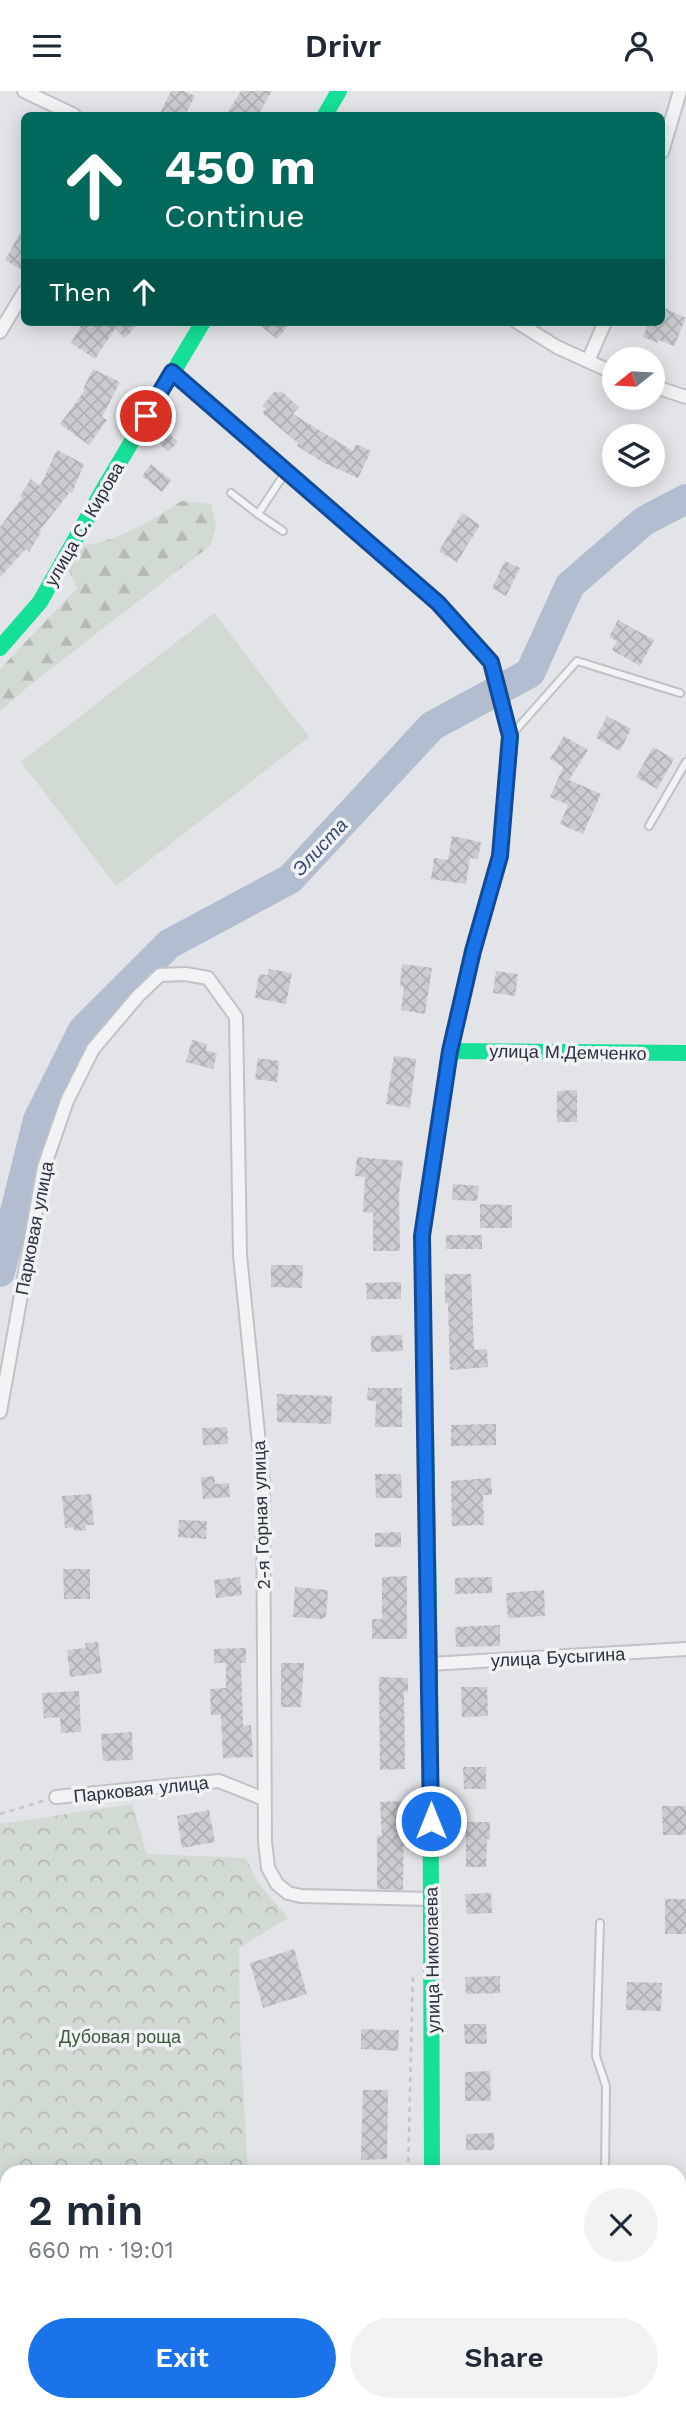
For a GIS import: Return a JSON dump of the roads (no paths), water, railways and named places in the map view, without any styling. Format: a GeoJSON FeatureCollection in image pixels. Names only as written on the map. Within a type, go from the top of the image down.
{"type":"FeatureCollection","features":[{"type":"Feature","properties":{"kind":"street"},"geometry":{"type":"LineString","coordinates":[[24,91],[68,112]]}},
{"type":"Feature","properties":{"kind":"street"},"geometry":{"type":"LineString","coordinates":[[327,112],[338,91]]}},
{"type":"Feature","properties":{"kind":"street"},"geometry":{"type":"LineString","coordinates":[[665,142],[680,91]]}},
{"type":"Feature","properties":{"kind":"street"},"geometry":{"type":"LineString","coordinates":[[0,332],[21,297]]}},
{"type":"Feature","properties":{"kind":"street","name":"улица С. Кирова"},"geometry":{"type":"LineString","coordinates":[[0,647],[40,602],[201,326]]}},
{"type":"Feature","properties":{"kind":"street"},"geometry":{"type":"LineString","coordinates":[[523,326],[557,347],[602,367]]}},
{"type":"Feature","properties":{"kind":"street"},"geometry":{"type":"LineString","coordinates":[[588,361],[603,326]]}},
{"type":"Feature","properties":{"kind":"street"},"geometry":{"type":"LineString","coordinates":[[172,372],[286,472]]}},
{"type":"Feature","properties":{"kind":"street"},"geometry":{"type":"LineString","coordinates":[[665,390],[686,397]]}},
{"type":"Feature","properties":{"kind":"street","name":"улица Николаева"},"geometry":{"type":"LineString","coordinates":[[286,472],[438,603],[491,662],[505,708],[510,736],[500,856],[473,951],[450,1051],[422,1236],[430,1664],[432,2165]]}},
{"type":"Feature","properties":{"kind":"street","name":"Парковая улица"},"geometry":{"type":"LineString","coordinates":[[0,1412],[44,1167],[66,1101],[93,1049],[138,996],[160,975],[185,974]]}},
{"type":"Feature","properties":{"kind":"street","name":"2-я Горная улица"},"geometry":{"type":"LineString","coordinates":[[185,974],[208,978],[236,1017],[240,1255],[263,1483],[264,1798],[268,1868],[277,1884],[288,1893],[301,1896],[431,1899]]}},
{"type":"Feature","properties":{"kind":"street","name":"улица М.Демченко"},"geometry":{"type":"LineString","coordinates":[[450,1051],[686,1053]]}},
{"type":"Feature","properties":{"kind":"street","name":"улица Бусыгина"},"geometry":{"type":"LineString","coordinates":[[430,1664],[686,1649]]}},
{"type":"Feature","properties":{"kind":"street","name":"Парковая улица"},"geometry":{"type":"LineString","coordinates":[[56,1797],[219,1781],[264,1798]]}},
{"type":"Feature","properties":{"kind":"lane"},"geometry":{"type":"LineString","coordinates":[[258,514],[286,472]]}},
{"type":"Feature","properties":{"kind":"lane"},"geometry":{"type":"LineString","coordinates":[[232,493],[283,531]]}},
{"type":"Feature","properties":{"kind":"lane"},"geometry":{"type":"LineString","coordinates":[[510,736],[577,660],[680,692]]}},
{"type":"Feature","properties":{"kind":"lane"},"geometry":{"type":"LineString","coordinates":[[649,826],[686,762]]}},
{"type":"Feature","properties":{"kind":"lane"},"geometry":{"type":"LineString","coordinates":[[600,1923],[596,2056],[606,2086],[605,2165]]}},
{"type":"Feature","properties":{"kind":"waterway","name":"Элиста"},"geometry":{"type":"LineString","coordinates":[[0,1272],[38,1120],[83,1030],[169,944],[290,879],[432,726],[530,673],[570,585],[644,521],[686,499]]}},
{"type":"Feature","properties":{"kind":"park label","name":"Дубовая роща"},"geometry":{"type":"Point","coordinates":[120,2036]}}]}
